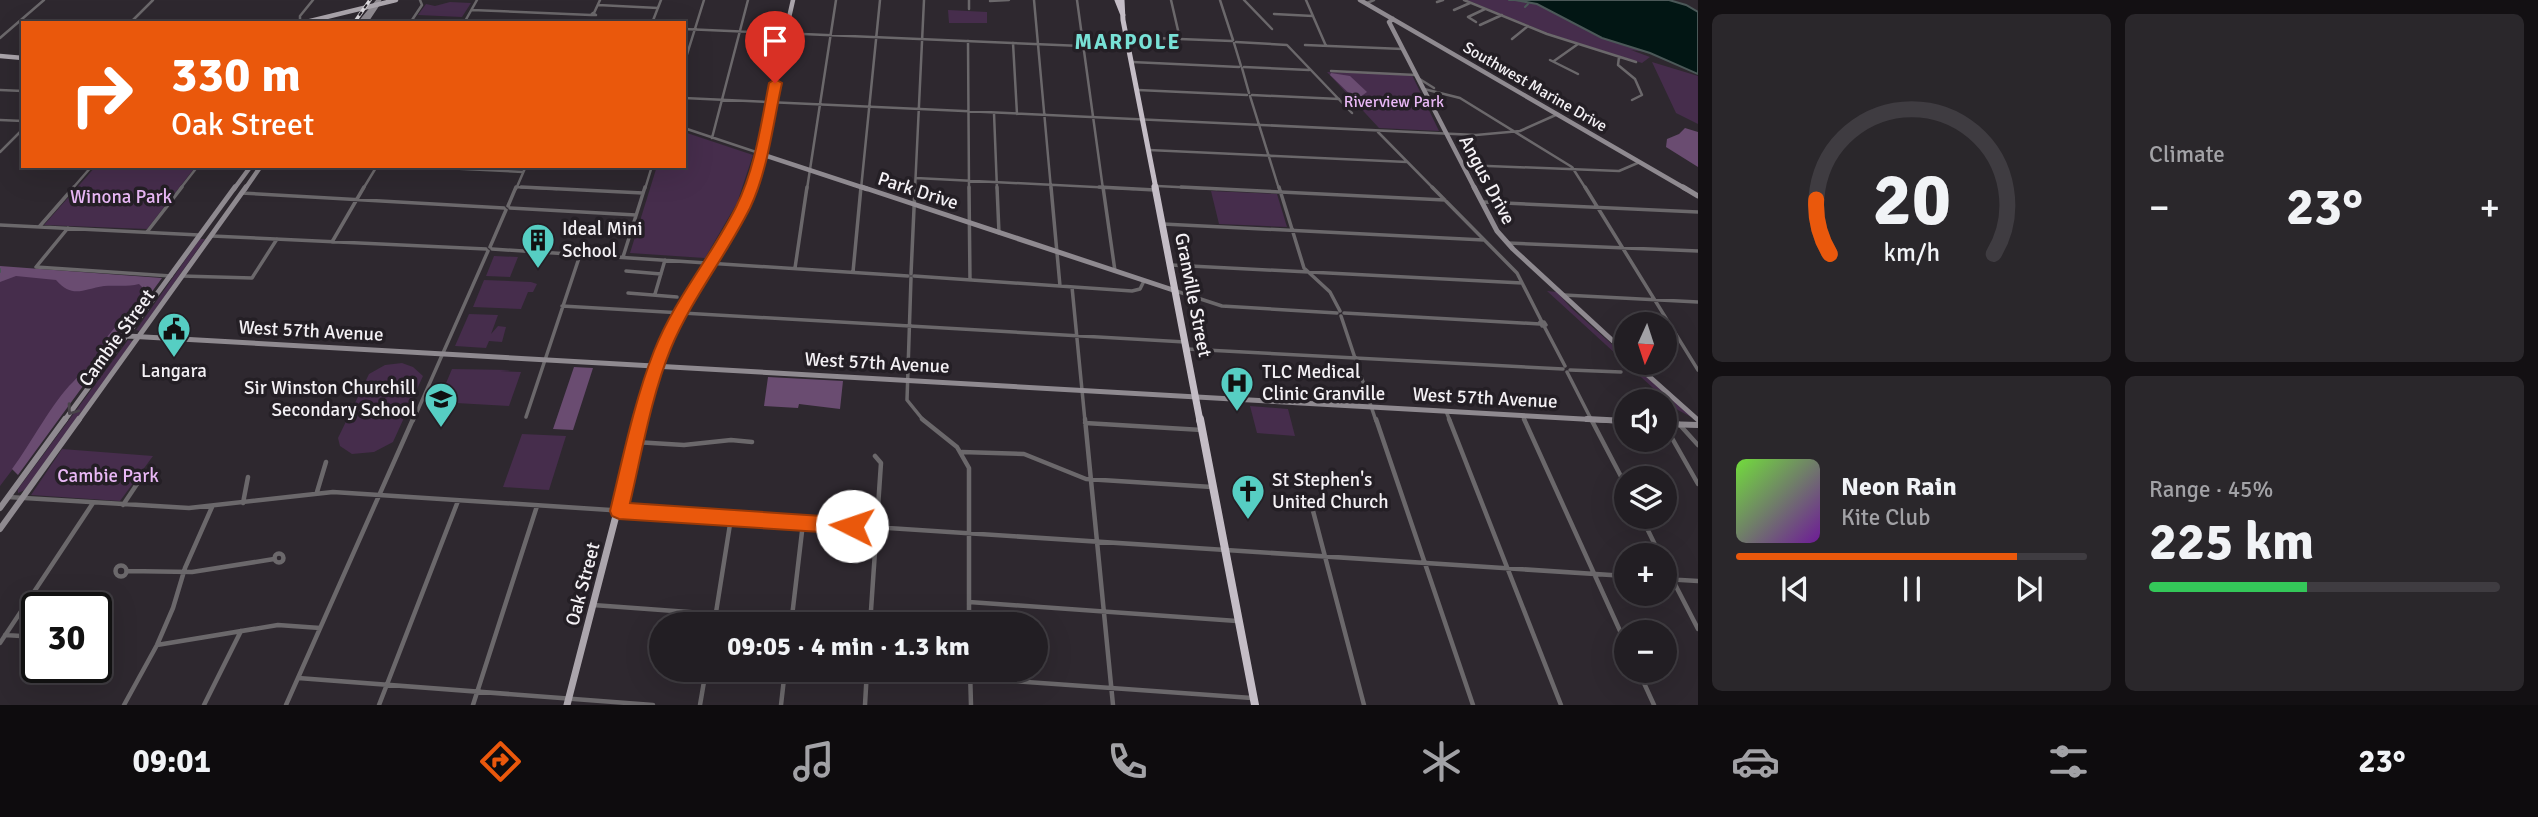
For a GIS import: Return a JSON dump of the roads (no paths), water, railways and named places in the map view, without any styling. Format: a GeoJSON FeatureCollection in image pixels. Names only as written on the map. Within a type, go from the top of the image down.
{"type":"FeatureCollection","features":[{"type":"Feature","properties":{"kind":"highway","name":"Granville Street"},"geometry":{"type":"LineString","coordinates":[[1116,0],[1123,15]]}},
{"type":"Feature","properties":{"kind":"highway","name":"Granville Street"},"geometry":{"type":"LineString","coordinates":[[1122,0],[1254,702]]}},
{"type":"Feature","properties":{"kind":"main road"},"geometry":{"type":"LineString","coordinates":[[310,21],[348,13],[385,0]]}},
{"type":"Feature","properties":{"kind":"main road"},"geometry":{"type":"LineString","coordinates":[[319,19],[396,0]]}},
{"type":"Feature","properties":{"kind":"main road","name":"Oak Street"},"geometry":{"type":"LineString","coordinates":[[568,702],[657,366],[679,313],[744,205],[761,154],[793,0]]}},
{"type":"Feature","properties":{"kind":"main road"},"geometry":{"type":"LineString","coordinates":[[348,13],[366,15]]}},
{"type":"Feature","properties":{"kind":"main road"},"geometry":{"type":"LineString","coordinates":[[0,58],[21,60]]}},
{"type":"Feature","properties":{"kind":"street"},"geometry":{"type":"LineString","coordinates":[[0,38],[44,0]]}},
{"type":"Feature","properties":{"kind":"street"},"geometry":{"type":"LineString","coordinates":[[132,21],[153,0]]}},
{"type":"Feature","properties":{"kind":"street"},"geometry":{"type":"LineString","coordinates":[[301,21],[300,16],[313,0]]}},
{"type":"Feature","properties":{"kind":"street"},"geometry":{"type":"LineString","coordinates":[[411,21],[422,5],[420,0]]}},
{"type":"Feature","properties":{"kind":"street"},"geometry":{"type":"LineString","coordinates":[[465,21],[477,0]]}},
{"type":"Feature","properties":{"kind":"street"},"geometry":{"type":"LineString","coordinates":[[591,21],[600,0]]}},
{"type":"Feature","properties":{"kind":"street"},"geometry":{"type":"LineString","coordinates":[[653,21],[661,0]]}},
{"type":"Feature","properties":{"kind":"street"},"geometry":{"type":"LineString","coordinates":[[686,58],[704,0]]}},
{"type":"Feature","properties":{"kind":"street"},"geometry":{"type":"LineString","coordinates":[[712,138],[748,0]]}},
{"type":"Feature","properties":{"kind":"street"},"geometry":{"type":"LineString","coordinates":[[795,268],[836,0]]}},
{"type":"Feature","properties":{"kind":"street"},"geometry":{"type":"LineString","coordinates":[[853,272],[880,0]]}},
{"type":"Feature","properties":{"kind":"street"},"geometry":{"type":"LineString","coordinates":[[924,0],[907,400],[911,410],[962,452],[968,468],[969,612]]}},
{"type":"Feature","properties":{"kind":"street"},"geometry":{"type":"LineString","coordinates":[[969,0],[969,9]]}},
{"type":"Feature","properties":{"kind":"street"},"geometry":{"type":"LineString","coordinates":[[990,1],[1009,0]]}},
{"type":"Feature","properties":{"kind":"street"},"geometry":{"type":"LineString","coordinates":[[1034,0],[1060,286]]}},
{"type":"Feature","properties":{"kind":"street"},"geometry":{"type":"LineString","coordinates":[[1077,0],[1115,271]]}},
{"type":"Feature","properties":{"kind":"street"},"geometry":{"type":"LineString","coordinates":[[1171,0],[1180,39]]}},
{"type":"Feature","properties":{"kind":"street"},"geometry":{"type":"LineString","coordinates":[[1220,0],[1304,268],[1330,292],[1341,313],[1473,705]]}},
{"type":"Feature","properties":{"kind":"street"},"geometry":{"type":"LineString","coordinates":[[1244,0],[1272,29]]}},
{"type":"Feature","properties":{"kind":"street"},"geometry":{"type":"LineString","coordinates":[[1306,0],[1326,46]]}},
{"type":"Feature","properties":{"kind":"street","name":"Southwest Marine Drive"},"geometry":{"type":"LineString","coordinates":[[1360,0],[1698,196]]}},
{"type":"Feature","properties":{"kind":"street"},"geometry":{"type":"LineString","coordinates":[[1367,3],[1374,0]]}},
{"type":"Feature","properties":{"kind":"street"},"geometry":{"type":"LineString","coordinates":[[1437,2],[1443,0]]}},
{"type":"Feature","properties":{"kind":"street"},"geometry":{"type":"LineString","coordinates":[[1464,0],[1528,26],[1636,62]]}},
{"type":"Feature","properties":{"kind":"street"},"geometry":{"type":"LineString","coordinates":[[364,21],[377,3]]}},
{"type":"Feature","properties":{"kind":"street"},"geometry":{"type":"LineString","coordinates":[[364,21],[377,3]]}},
{"type":"Feature","properties":{"kind":"street"},"geometry":{"type":"LineString","coordinates":[[1454,10],[1471,3]]}},
{"type":"Feature","properties":{"kind":"street"},"geometry":{"type":"LineString","coordinates":[[598,5],[658,8]]}},
{"type":"Feature","properties":{"kind":"street"},"geometry":{"type":"LineString","coordinates":[[1476,22],[1468,17],[1485,9]]}},
{"type":"Feature","properties":{"kind":"street"},"geometry":{"type":"LineString","coordinates":[[471,10],[593,15]]}},
{"type":"Feature","properties":{"kind":"street"},"geometry":{"type":"LineString","coordinates":[[1274,14],[1313,16]]}},
{"type":"Feature","properties":{"kind":"street"},"geometry":{"type":"LineString","coordinates":[[1480,25],[1502,15]]}},
{"type":"Feature","properties":{"kind":"street","name":"Angus Drive"},"geometry":{"type":"LineString","coordinates":[[1393,19],[1389,22],[1493,225],[1507,243],[1614,342]]}},
{"type":"Feature","properties":{"kind":"street"},"geometry":{"type":"LineString","coordinates":[[1513,39],[1528,26]]}},
{"type":"Feature","properties":{"kind":"street"},"geometry":{"type":"LineString","coordinates":[[686,29],[1129,48]]}},
{"type":"Feature","properties":{"kind":"street"},"geometry":{"type":"LineString","coordinates":[[1127,37],[1288,45],[1352,113]]}},
{"type":"Feature","properties":{"kind":"street"},"geometry":{"type":"LineString","coordinates":[[968,41],[970,280]]}},
{"type":"Feature","properties":{"kind":"street"},"geometry":{"type":"LineString","coordinates":[[1013,43],[1017,114]]}},
{"type":"Feature","properties":{"kind":"street"},"geometry":{"type":"LineString","coordinates":[[1578,44],[1551,61],[1578,74]]}},
{"type":"Feature","properties":{"kind":"street"},"geometry":{"type":"LineString","coordinates":[[1305,45],[1403,49]]}},
{"type":"Feature","properties":{"kind":"street"},"geometry":{"type":"LineString","coordinates":[[1619,57],[1618,65],[1635,79],[1642,94],[1632,100]]}},
{"type":"Feature","properties":{"kind":"street"},"geometry":{"type":"LineString","coordinates":[[1132,62],[1312,70]]}},
{"type":"Feature","properties":{"kind":"street"},"geometry":{"type":"LineString","coordinates":[[1331,71],[1417,76],[1439,91]]}},
{"type":"Feature","properties":{"kind":"street"},"geometry":{"type":"LineString","coordinates":[[1424,89],[1460,98],[1574,170],[1698,370]]}},
{"type":"Feature","properties":{"kind":"street"},"geometry":{"type":"LineString","coordinates":[[0,90],[21,91]]}},
{"type":"Feature","properties":{"kind":"street"},"geometry":{"type":"LineString","coordinates":[[1137,90],[1341,99]]}},
{"type":"Feature","properties":{"kind":"street"},"geometry":{"type":"LineString","coordinates":[[686,98],[1488,135],[1517,132],[1558,114]]}},
{"type":"Feature","properties":{"kind":"street"},"geometry":{"type":"LineString","coordinates":[[994,113],[999,233]]}},
{"type":"Feature","properties":{"kind":"street"},"geometry":{"type":"LineString","coordinates":[[0,120],[21,121]]}},
{"type":"Feature","properties":{"kind":"street","name":"Park Drive"},"geometry":{"type":"LineString","coordinates":[[686,129],[1168,291],[1176,291]]}},
{"type":"Feature","properties":{"kind":"street"},"geometry":{"type":"LineString","coordinates":[[1376,130],[1517,273],[1616,466]]}},
{"type":"Feature","properties":{"kind":"street"},"geometry":{"type":"LineString","coordinates":[[0,152],[21,131]]}},
{"type":"Feature","properties":{"kind":"street"},"geometry":{"type":"LineString","coordinates":[[1149,150],[1408,162]]}},
{"type":"Feature","properties":{"kind":"street"},"geometry":{"type":"LineString","coordinates":[[1462,165],[1619,172],[1640,162]]}},
{"type":"Feature","properties":{"kind":"street"},"geometry":{"type":"LineString","coordinates":[[39,227],[90,168]]}},
{"type":"Feature","properties":{"kind":"street"},"geometry":{"type":"LineString","coordinates":[[147,232],[196,168]]}},
{"type":"Feature","properties":{"kind":"street","name":"Cambie Street"},"geometry":{"type":"LineString","coordinates":[[0,529],[181,276],[250,168]]}},
{"type":"Feature","properties":{"kind":"street","name":"Cambie Street"},"geometry":{"type":"LineString","coordinates":[[0,508],[172,276],[260,168]]}},
{"type":"Feature","properties":{"kind":"street"},"geometry":{"type":"LineString","coordinates":[[332,242],[376,168]]}},
{"type":"Feature","properties":{"kind":"street"},"geometry":{"type":"LineString","coordinates":[[443,168],[523,172]]}},
{"type":"Feature","properties":{"kind":"street"},"geometry":{"type":"LineString","coordinates":[[286,705],[525,168]]}},
{"type":"Feature","properties":{"kind":"street"},"geometry":{"type":"LineString","coordinates":[[623,257],[651,168]]}},
{"type":"Feature","properties":{"kind":"street"},"geometry":{"type":"LineString","coordinates":[[916,178],[1445,200]]}},
{"type":"Feature","properties":{"kind":"street"},"geometry":{"type":"LineString","coordinates":[[517,187],[643,193]]}},
{"type":"Feature","properties":{"kind":"street"},"geometry":{"type":"LineString","coordinates":[[241,193],[636,215]]}},
{"type":"Feature","properties":{"kind":"street"},"geometry":{"type":"LineString","coordinates":[[1481,202],[1698,212]]}},
{"type":"Feature","properties":{"kind":"street"},"geometry":{"type":"LineString","coordinates":[[1163,224],[1484,240]]}},
{"type":"Feature","properties":{"kind":"street"},"geometry":{"type":"LineString","coordinates":[[0,225],[489,249],[1136,291],[1143,288],[1144,281]]}},
{"type":"Feature","properties":{"kind":"street"},"geometry":{"type":"LineString","coordinates":[[68,228],[36,266],[172,276]]}},
{"type":"Feature","properties":{"kind":"street"},"geometry":{"type":"LineString","coordinates":[[181,276],[253,278],[278,239]]}},
{"type":"Feature","properties":{"kind":"street"},"geometry":{"type":"LineString","coordinates":[[1507,243],[1698,251]]}},
{"type":"Feature","properties":{"kind":"street"},"geometry":{"type":"LineString","coordinates":[[526,418],[580,255]]}},
{"type":"Feature","properties":{"kind":"street"},"geometry":{"type":"LineString","coordinates":[[655,295],[665,260]]}},
{"type":"Feature","properties":{"kind":"street"},"geometry":{"type":"LineString","coordinates":[[1171,265],[1522,283]]}},
{"type":"Feature","properties":{"kind":"street"},"geometry":{"type":"LineString","coordinates":[[626,271],[661,274]]}},
{"type":"Feature","properties":{"kind":"street"},"geometry":{"type":"LineString","coordinates":[[1072,287],[1113,705]]}},
{"type":"Feature","properties":{"kind":"street"},"geometry":{"type":"LineString","coordinates":[[1176,291],[1207,303],[1233,307],[1542,324]]}},
{"type":"Feature","properties":{"kind":"street"},"geometry":{"type":"LineString","coordinates":[[628,293],[677,297]]}},
{"type":"Feature","properties":{"kind":"street"},"geometry":{"type":"LineString","coordinates":[[1563,295],[1698,302]]}},
{"type":"Feature","properties":{"kind":"street"},"geometry":{"type":"LineString","coordinates":[[562,306],[1077,336],[1356,358],[1614,372]]}},
{"type":"Feature","properties":{"kind":"street","name":"West 57th Avenue"},"geometry":{"type":"LineString","coordinates":[[127,336],[1614,420]]}},
{"type":"Feature","properties":{"kind":"street"},"geometry":{"type":"LineString","coordinates":[[1649,375],[1698,420]]}},
{"type":"Feature","properties":{"kind":"street"},"geometry":{"type":"LineString","coordinates":[[1446,411],[1561,705]]}},
{"type":"Feature","properties":{"kind":"street"},"geometry":{"type":"LineString","coordinates":[[1523,415],[1615,620]]}},
{"type":"Feature","properties":{"kind":"street"},"geometry":{"type":"LineString","coordinates":[[1085,423],[1203,430]]}},
{"type":"Feature","properties":{"kind":"street"},"geometry":{"type":"LineString","coordinates":[[1679,424],[1698,425]]}},
{"type":"Feature","properties":{"kind":"street"},"geometry":{"type":"LineString","coordinates":[[1679,424],[1698,445]]}},
{"type":"Feature","properties":{"kind":"street"},"geometry":{"type":"LineString","coordinates":[[635,443],[684,445],[731,440],[752,442]]}},
{"type":"Feature","properties":{"kind":"street"},"geometry":{"type":"LineString","coordinates":[[1677,447],[1698,484]]}},
{"type":"Feature","properties":{"kind":"street"},"geometry":{"type":"LineString","coordinates":[[962,452],[968,450],[1024,454],[1091,480],[1214,487]]}},
{"type":"Feature","properties":{"kind":"street"},"geometry":{"type":"LineString","coordinates":[[871,612],[881,463],[875,456]]}},
{"type":"Feature","properties":{"kind":"street"},"geometry":{"type":"LineString","coordinates":[[317,492],[326,462]]}},
{"type":"Feature","properties":{"kind":"street"},"geometry":{"type":"LineString","coordinates":[[123,505],[143,475]]}},
{"type":"Feature","properties":{"kind":"street"},"geometry":{"type":"LineString","coordinates":[[243,503],[248,477]]}},
{"type":"Feature","properties":{"kind":"street"},"geometry":{"type":"LineString","coordinates":[[8,497],[123,505],[212,507],[317,492],[379,495],[1614,575]]}},
{"type":"Feature","properties":{"kind":"street"},"geometry":{"type":"LineString","coordinates":[[379,705],[458,500]]}},
{"type":"Feature","properties":{"kind":"street"},"geometry":{"type":"LineString","coordinates":[[0,643],[93,503]]}},
{"type":"Feature","properties":{"kind":"street"},"geometry":{"type":"LineString","coordinates":[[473,705],[537,506]]}},
{"type":"Feature","properties":{"kind":"street"},"geometry":{"type":"LineString","coordinates":[[124,705],[157,645],[212,507]]}},
{"type":"Feature","properties":{"kind":"street"},"geometry":{"type":"LineString","coordinates":[[1312,507],[1364,705]]}},
{"type":"Feature","properties":{"kind":"street"},"geometry":{"type":"LineString","coordinates":[[716,612],[731,518]]}},
{"type":"Feature","properties":{"kind":"street"},"geometry":{"type":"LineString","coordinates":[[793,612],[803,523]]}},
{"type":"Feature","properties":{"kind":"street"},"geometry":{"type":"LineString","coordinates":[[127,571],[184,573],[274,559]]}},
{"type":"Feature","properties":{"kind":"street"},"geometry":{"type":"LineString","coordinates":[[1677,580],[1698,581]]}},
{"type":"Feature","properties":{"kind":"street"},"geometry":{"type":"LineString","coordinates":[[1677,588],[1698,629]]}},
{"type":"Feature","properties":{"kind":"street"},"geometry":{"type":"LineString","coordinates":[[969,602],[1239,621]]}},
{"type":"Feature","properties":{"kind":"street"},"geometry":{"type":"LineString","coordinates":[[593,605],[689,612]]}},
{"type":"Feature","properties":{"kind":"street"},"geometry":{"type":"LineString","coordinates":[[157,645],[278,625],[320,628]]}},
{"type":"Feature","properties":{"kind":"street"},"geometry":{"type":"LineString","coordinates":[[204,705],[241,631]]}},
{"type":"Feature","properties":{"kind":"street"},"geometry":{"type":"LineString","coordinates":[[5,635],[21,636]]}},
{"type":"Feature","properties":{"kind":"street"},"geometry":{"type":"LineString","coordinates":[[298,678],[568,702],[653,705]]}},
{"type":"Feature","properties":{"kind":"street"},"geometry":{"type":"LineString","coordinates":[[700,705],[704,682]]}},
{"type":"Feature","properties":{"kind":"street"},"geometry":{"type":"LineString","coordinates":[[781,705],[784,682]]}},
{"type":"Feature","properties":{"kind":"street"},"geometry":{"type":"LineString","coordinates":[[865,705],[866,682]]}},
{"type":"Feature","properties":{"kind":"street"},"geometry":{"type":"LineString","coordinates":[[970,682],[971,705]]}},
{"type":"Feature","properties":{"kind":"street"},"geometry":{"type":"LineString","coordinates":[[1026,682],[1254,702]]}},
{"type":"Feature","properties":{"kind":"street"},"geometry":{"type":"LineString","coordinates":[[1644,683],[1654,705]]}},
{"type":"Feature","properties":{"kind":"waterway"},"geometry":{"type":"LineString","coordinates":[[1509,0],[1515,0]]}},
{"type":"Feature","properties":{"kind":"waterway"},"geometry":{"type":"LineString","coordinates":[[1525,7],[1528,4]]}},
{"type":"Feature","properties":{"kind":"railway"},"geometry":{"type":"LineString","coordinates":[[355,21],[370,0]]}},
{"type":"Feature","properties":{"kind":"place","name":"Ideal Mini School"},"geometry":{"type":"Point","coordinates":[538,270]}},
{"type":"Feature","properties":{"kind":"place","name":"Langara"},"geometry":{"type":"Point","coordinates":[174,359]}},
{"type":"Feature","properties":{"kind":"place","name":"TLC Medical Clinic Granville"},"geometry":{"type":"Point","coordinates":[1237,413]}},
{"type":"Feature","properties":{"kind":"place","name":"Sir Winston Churchill Secondary School"},"geometry":{"type":"Point","coordinates":[441,429]}},
{"type":"Feature","properties":{"kind":"place","name":"St Stephen's United Church"},"geometry":{"type":"Point","coordinates":[1248,521]}},
{"type":"Feature","properties":{"kind":"district","name":"MARPOLE"},"geometry":{"type":"Point","coordinates":[1128,42]}},
{"type":"Feature","properties":{"kind":"park label","name":"Riverview Park"},"geometry":{"type":"Point","coordinates":[1394,102]}},
{"type":"Feature","properties":{"kind":"park label","name":"Winona Park"},"geometry":{"type":"Point","coordinates":[121,197]}},
{"type":"Feature","properties":{"kind":"park label","name":"Cambie Park"},"geometry":{"type":"Point","coordinates":[108,476]}}]}
